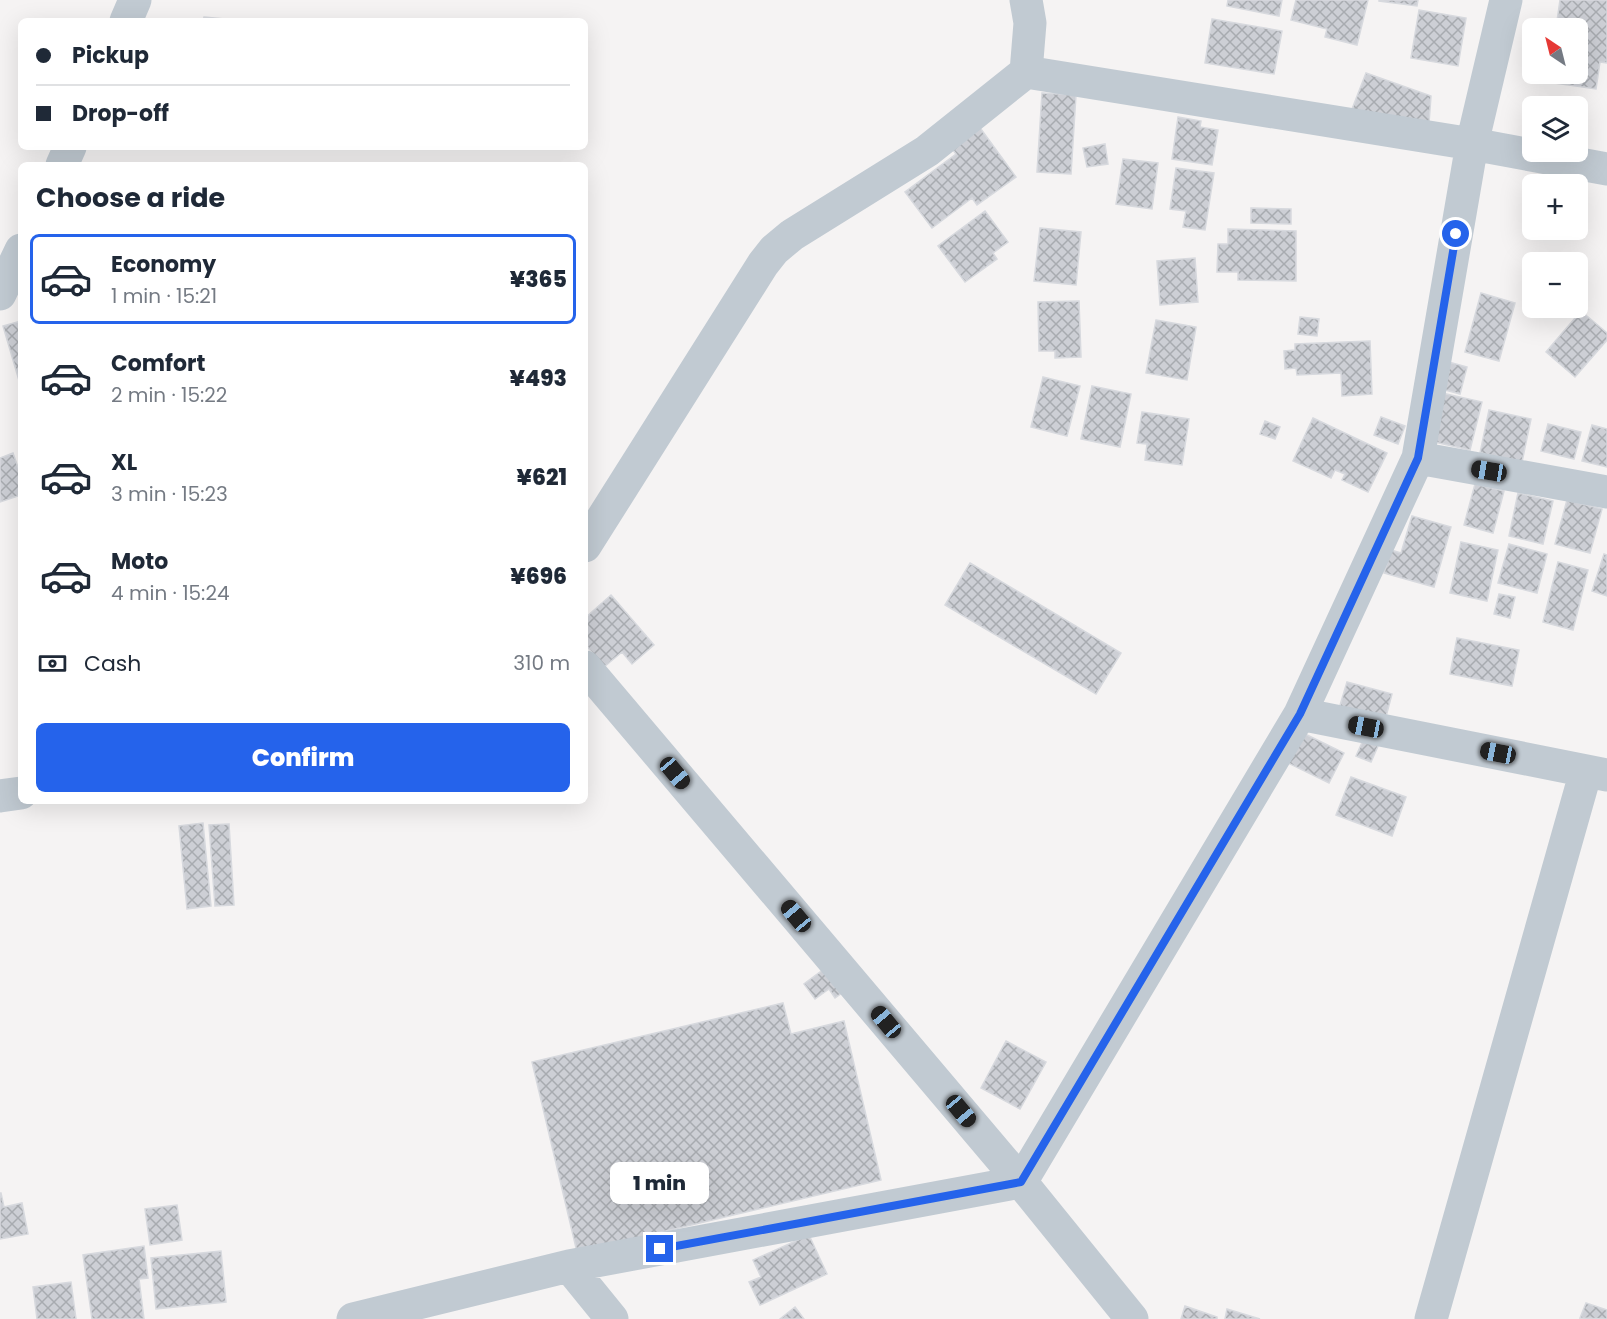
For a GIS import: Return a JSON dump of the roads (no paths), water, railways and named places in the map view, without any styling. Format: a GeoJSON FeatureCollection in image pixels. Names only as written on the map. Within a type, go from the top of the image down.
{"type":"FeatureCollection","features":[{"type":"Feature","properties":{"kind":"street"},"geometry":{"type":"LineString","coordinates":[[127,18],[135,0]]}},
{"type":"Feature","properties":{"kind":"street"},"geometry":{"type":"LineString","coordinates":[[588,541],[774,250],[792,235],[927,151],[1026,72],[1030,23],[1026,0]]}},
{"type":"Feature","properties":{"kind":"street"},"geometry":{"type":"LineString","coordinates":[[353,1319],[569,1266],[1021,1182],[1300,714],[1418,458],[1472,144],[1506,0]]}},
{"type":"Feature","properties":{"kind":"street"},"geometry":{"type":"LineString","coordinates":[[1026,72],[1472,144],[1607,169]]}},
{"type":"Feature","properties":{"kind":"street"},"geometry":{"type":"LineString","coordinates":[[0,294],[18,256]]}},
{"type":"Feature","properties":{"kind":"street"},"geometry":{"type":"LineString","coordinates":[[1418,458],[1607,492]]}},
{"type":"Feature","properties":{"kind":"street"},"geometry":{"type":"LineString","coordinates":[[588,671],[1021,1182],[1132,1319]]}},
{"type":"Feature","properties":{"kind":"street"},"geometry":{"type":"LineString","coordinates":[[1300,714],[1596,773],[1431,1319]]}},
{"type":"Feature","properties":{"kind":"street"},"geometry":{"type":"LineString","coordinates":[[0,796],[18,793]]}},
{"type":"Feature","properties":{"kind":"street"},"geometry":{"type":"LineString","coordinates":[[569,1266],[612,1319]]}}]}
